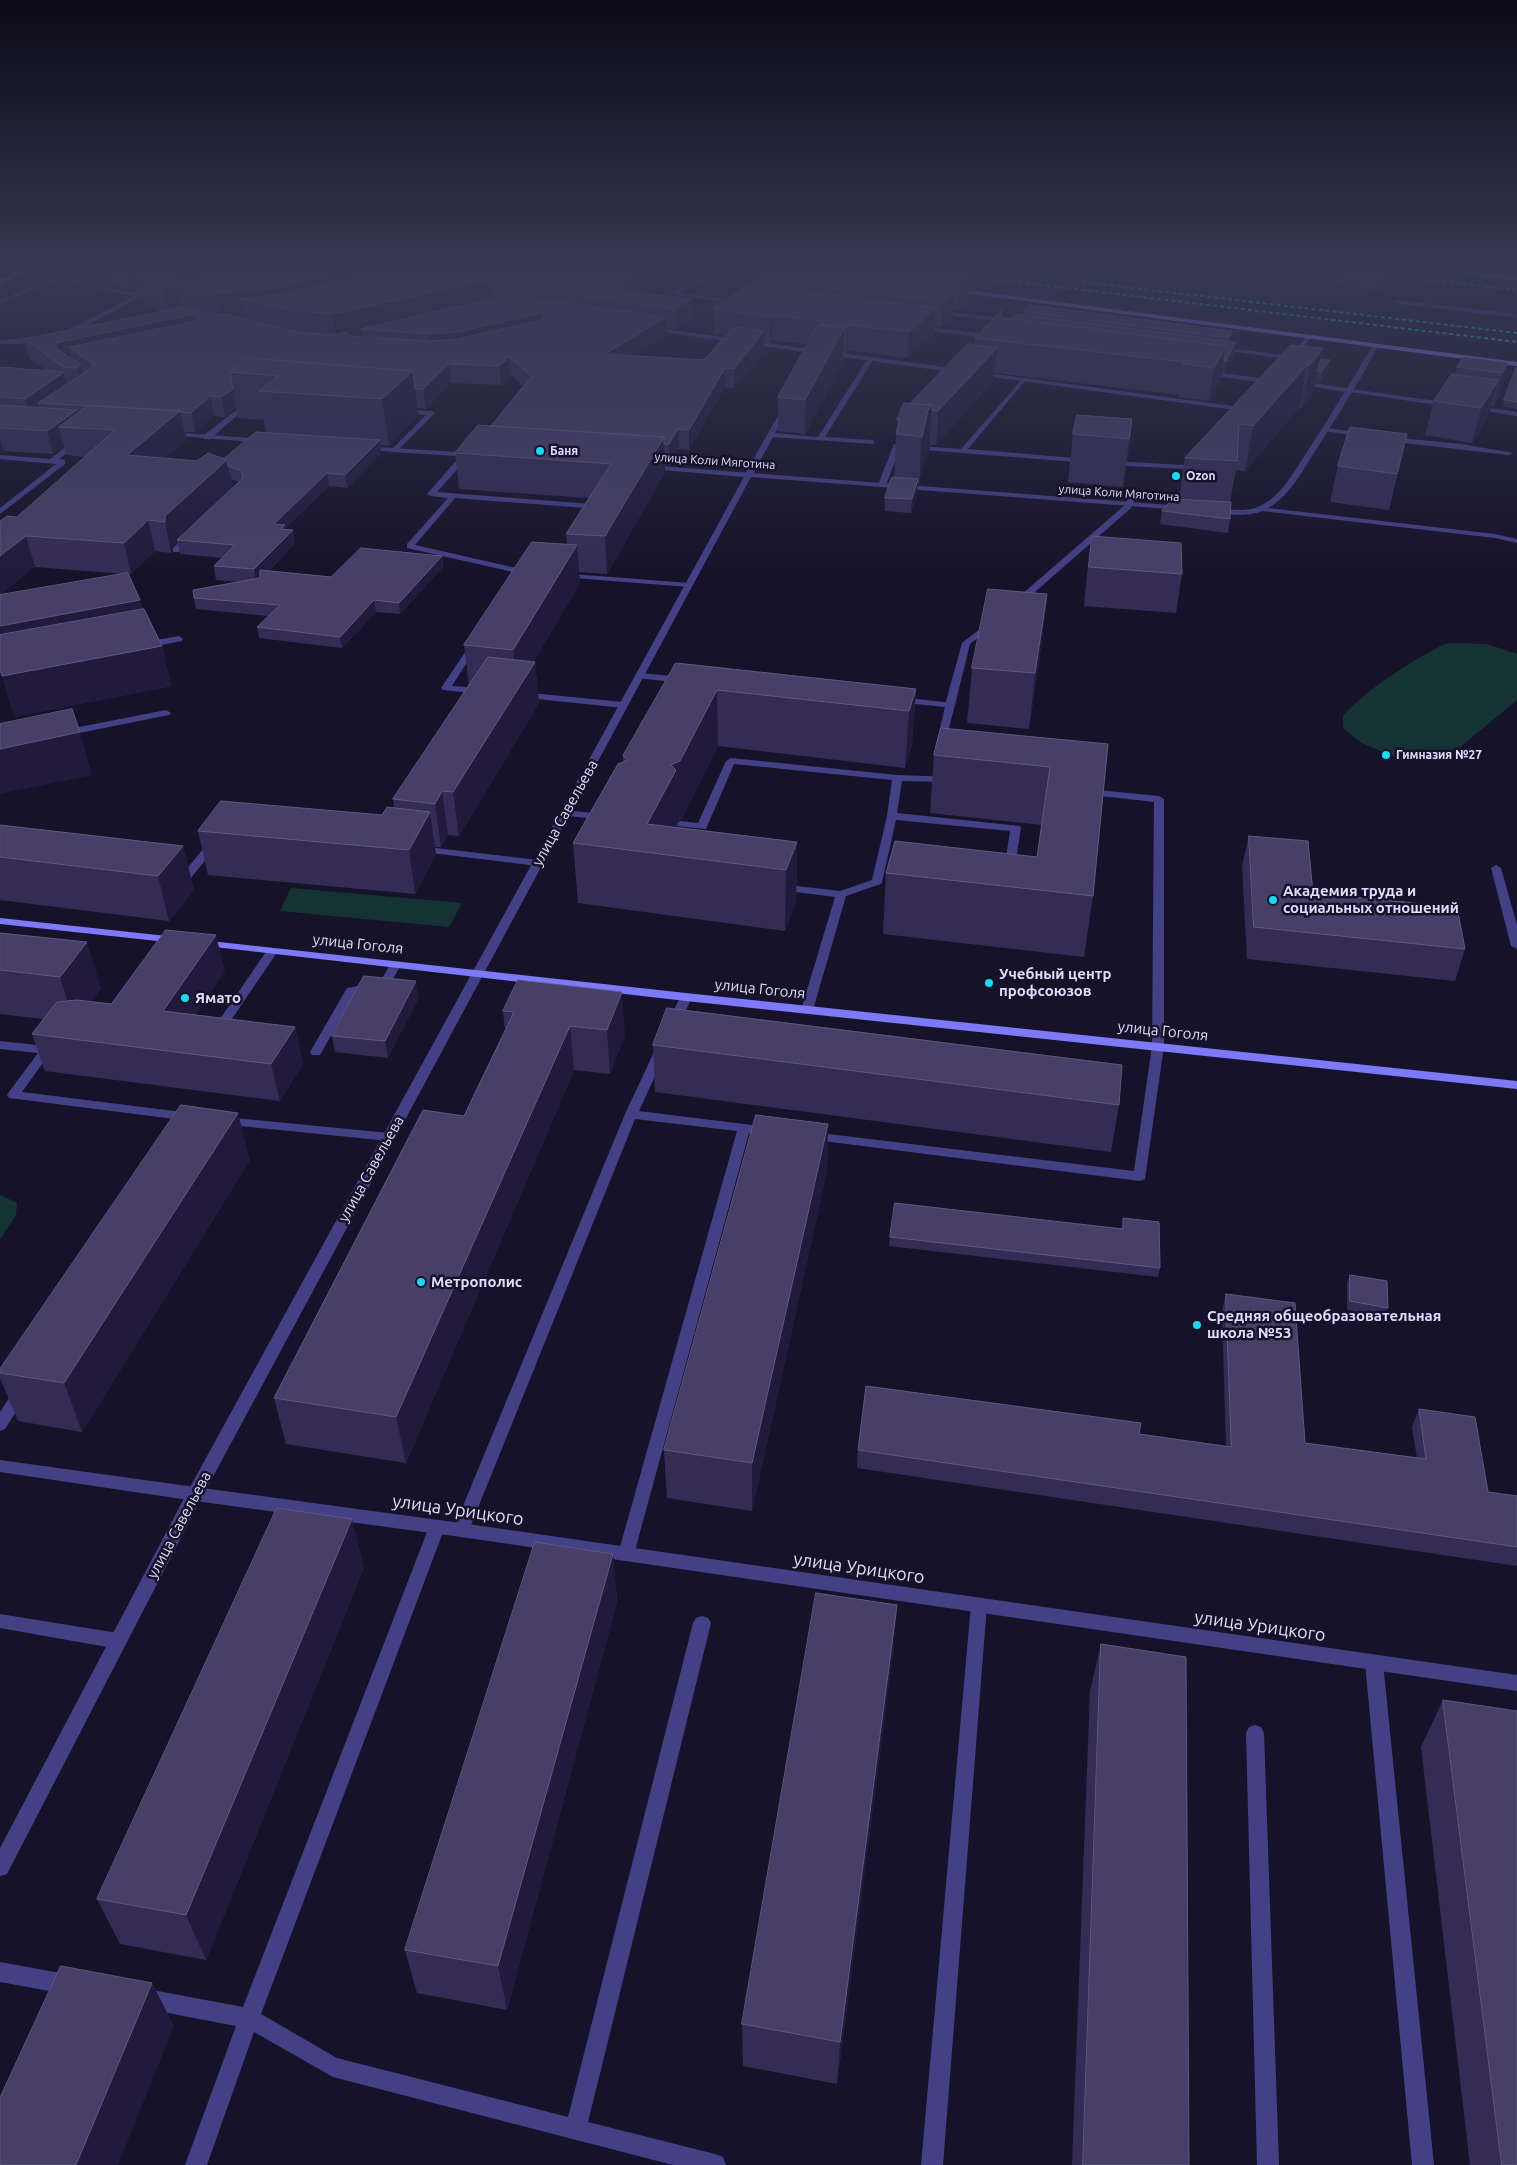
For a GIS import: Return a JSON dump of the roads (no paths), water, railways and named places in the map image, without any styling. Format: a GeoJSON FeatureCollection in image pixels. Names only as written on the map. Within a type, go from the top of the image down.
{"type":"FeatureCollection","features":[{"type":"Feature","properties":{"kind":"main road","name":"улица Гоголя"},"geometry":{"type":"LineString","coordinates":[[0,921],[686,997],[1517,1085]]}},
{"type":"Feature","properties":{"kind":"street"},"geometry":{"type":"LineString","coordinates":[[820,440],[861,374]]}},
{"type":"Feature","properties":{"kind":"street"},"geometry":{"type":"LineString","coordinates":[[975,374],[1235,408]]}},
{"type":"Feature","properties":{"kind":"street"},"geometry":{"type":"LineString","coordinates":[[1216,374],[1263,380],[1253,387]]}},
{"type":"Feature","properties":{"kind":"street"},"geometry":{"type":"LineString","coordinates":[[1262,509],[1273,501],[1294,476],[1352,391],[1361,374]]}},
{"type":"Feature","properties":{"kind":"street"},"geometry":{"type":"LineString","coordinates":[[963,451],[1023,380]]}},
{"type":"Feature","properties":{"kind":"street"},"geometry":{"type":"LineString","coordinates":[[1290,382],[1459,406]]}},
{"type":"Feature","properties":{"kind":"street"},"geometry":{"type":"LineString","coordinates":[[1229,415],[1247,394]]}},
{"type":"Feature","properties":{"kind":"street"},"geometry":{"type":"LineString","coordinates":[[207,437],[253,399]]}},
{"type":"Feature","properties":{"kind":"street","name":"улица Савельева"},"geometry":{"type":"LineString","coordinates":[[0,1867],[194,1494],[790,400]]}},
{"type":"Feature","properties":{"kind":"street"},"geometry":{"type":"LineString","coordinates":[[1468,407],[1517,414]]}},
{"type":"Feature","properties":{"kind":"street"},"geometry":{"type":"LineString","coordinates":[[392,410],[432,413],[396,450]]}},
{"type":"Feature","properties":{"kind":"street"},"geometry":{"type":"LineString","coordinates":[[1326,430],[1370,436]]}},
{"type":"Feature","properties":{"kind":"street"},"geometry":{"type":"LineString","coordinates":[[52,461],[87,434]]}},
{"type":"Feature","properties":{"kind":"street"},"geometry":{"type":"LineString","coordinates":[[160,434],[273,441]]}},
{"type":"Feature","properties":{"kind":"street"},"geometry":{"type":"LineString","coordinates":[[771,435],[820,440],[871,442]]}},
{"type":"Feature","properties":{"kind":"street"},"geometry":{"type":"LineString","coordinates":[[1379,437],[1510,453]]}},
{"type":"Feature","properties":{"kind":"street"},"geometry":{"type":"LineString","coordinates":[[246,446],[254,440]]}},
{"type":"Feature","properties":{"kind":"street"},"geometry":{"type":"LineString","coordinates":[[882,485],[897,446],[1096,462]]}},
{"type":"Feature","properties":{"kind":"street"},"geometry":{"type":"LineString","coordinates":[[358,447],[476,455]]}},
{"type":"Feature","properties":{"kind":"street"},"geometry":{"type":"LineString","coordinates":[[1106,462],[1142,468],[1186,467],[1198,452]]}},
{"type":"Feature","properties":{"kind":"street"},"geometry":{"type":"LineString","coordinates":[[466,455],[431,494],[591,506],[582,522]]}},
{"type":"Feature","properties":{"kind":"street"},"geometry":{"type":"LineString","coordinates":[[0,457],[62,462],[0,512]]}},
{"type":"Feature","properties":{"kind":"street","name":"улица Коли Мяготина"},"geometry":{"type":"LineString","coordinates":[[642,467],[749,474],[1128,506],[1193,509]]}},
{"type":"Feature","properties":{"kind":"street"},"geometry":{"type":"LineString","coordinates":[[936,768],[966,643],[1074,555],[1128,506],[1135,490]]}},
{"type":"Feature","properties":{"kind":"street"},"geometry":{"type":"LineString","coordinates":[[453,496],[410,546],[527,572],[517,580]]}},
{"type":"Feature","properties":{"kind":"street"},"geometry":{"type":"LineString","coordinates":[[1202,509],[1249,512],[1262,509],[1495,536],[1517,541]]}},
{"type":"Feature","properties":{"kind":"street"},"geometry":{"type":"LineString","coordinates":[[176,550],[197,530]]}},
{"type":"Feature","properties":{"kind":"street"},"geometry":{"type":"LineString","coordinates":[[548,574],[688,585]]}},
{"type":"Feature","properties":{"kind":"street"},"geometry":{"type":"LineString","coordinates":[[478,638],[446,688],[468,694],[489,692]]}},
{"type":"Feature","properties":{"kind":"street"},"geometry":{"type":"LineString","coordinates":[[132,648],[180,639]]}},
{"type":"Feature","properties":{"kind":"street"},"geometry":{"type":"LineString","coordinates":[[639,676],[698,681]]}},
{"type":"Feature","properties":{"kind":"street"},"geometry":{"type":"LineString","coordinates":[[508,694],[623,705]]}},
{"type":"Feature","properties":{"kind":"street"},"geometry":{"type":"LineString","coordinates":[[892,699],[950,705]]}},
{"type":"Feature","properties":{"kind":"street"},"geometry":{"type":"LineString","coordinates":[[59,734],[166,713]]}},
{"type":"Feature","properties":{"kind":"street"},"geometry":{"type":"LineString","coordinates":[[680,824],[700,831],[731,761],[897,778],[936,768],[963,780]]}},
{"type":"Feature","properties":{"kind":"street"},"geometry":{"type":"LineString","coordinates":[[765,885],[841,894],[881,882],[897,778]]}},
{"type":"Feature","properties":{"kind":"street"},"geometry":{"type":"LineString","coordinates":[[803,1135],[1140,1176],[1158,1046],[1159,799],[1080,792]]}},
{"type":"Feature","properties":{"kind":"street"},"geometry":{"type":"LineString","coordinates":[[564,813],[614,818]]}},
{"type":"Feature","properties":{"kind":"street"},"geometry":{"type":"LineString","coordinates":[[892,816],[1016,828],[1007,885]]}},
{"type":"Feature","properties":{"kind":"street"},"geometry":{"type":"LineString","coordinates":[[168,873],[187,876],[221,834]]}},
{"type":"Feature","properties":{"kind":"street"},"geometry":{"type":"LineString","coordinates":[[409,848],[538,863]]}},
{"type":"Feature","properties":{"kind":"street"},"geometry":{"type":"LineString","coordinates":[[1496,868],[1517,946]]}},
{"type":"Feature","properties":{"kind":"street"},"geometry":{"type":"LineString","coordinates":[[807,1010],[841,894]]}},
{"type":"Feature","properties":{"kind":"street"},"geometry":{"type":"LineString","coordinates":[[161,955],[172,940]]}},
{"type":"Feature","properties":{"kind":"street"},"geometry":{"type":"LineString","coordinates":[[216,1034],[272,951]]}},
{"type":"Feature","properties":{"kind":"street"},"geometry":{"type":"LineString","coordinates":[[316,1052],[351,990],[384,985],[395,965]]}},
{"type":"Feature","properties":{"kind":"street"},"geometry":{"type":"LineString","coordinates":[[461,1530],[631,1114],[686,997]]}},
{"type":"Feature","properties":{"kind":"street"},"geometry":{"type":"LineString","coordinates":[[0,1045],[48,1046],[14,1095],[203,1118],[389,1136]]}},
{"type":"Feature","properties":{"kind":"street"},"geometry":{"type":"LineString","coordinates":[[631,1114],[783,1132]]}},
{"type":"Feature","properties":{"kind":"street"},"geometry":{"type":"LineString","coordinates":[[182,1134],[203,1118]]}},
{"type":"Feature","properties":{"kind":"street"},"geometry":{"type":"LineString","coordinates":[[626,1554],[744,1128]]}},
{"type":"Feature","properties":{"kind":"street"},"geometry":{"type":"LineString","coordinates":[[0,1425],[26,1383]]}},
{"type":"Feature","properties":{"kind":"street","name":"улица Урицкого"},"geometry":{"type":"LineString","coordinates":[[0,1466],[461,1530],[1517,1683]]}},
{"type":"Feature","properties":{"kind":"street"},"geometry":{"type":"LineString","coordinates":[[196,2165],[249,2018],[437,1527]]}},
{"type":"Feature","properties":{"kind":"street"},"geometry":{"type":"LineString","coordinates":[[932,2165],[979,1606]]}},
{"type":"Feature","properties":{"kind":"street"},"geometry":{"type":"LineString","coordinates":[[0,1621],[118,1641]]}},
{"type":"Feature","properties":{"kind":"street"},"geometry":{"type":"LineString","coordinates":[[576,2129],[702,1623]]}},
{"type":"Feature","properties":{"kind":"street"},"geometry":{"type":"LineString","coordinates":[[1374,1663],[1423,2165]]}},
{"type":"Feature","properties":{"kind":"street"},"geometry":{"type":"LineString","coordinates":[[1255,1733],[1268,2165]]}},
{"type":"Feature","properties":{"kind":"street"},"geometry":{"type":"LineString","coordinates":[[0,1972],[86,1988]]}},
{"type":"Feature","properties":{"kind":"street"},"geometry":{"type":"LineString","coordinates":[[125,1995],[249,2018],[332,2067],[715,2165]]}},
{"type":"Feature","properties":{"kind":"place","name":"Баня"},"geometry":{"type":"Point","coordinates":[540,451]}},
{"type":"Feature","properties":{"kind":"place","name":"Ozon"},"geometry":{"type":"Point","coordinates":[1176,476]}},
{"type":"Feature","properties":{"kind":"place","name":"Гимназия №27"},"geometry":{"type":"Point","coordinates":[1386,755]}},
{"type":"Feature","properties":{"kind":"place","name":"Академия труда и социальных отношений"},"geometry":{"type":"Point","coordinates":[1273,900]}},
{"type":"Feature","properties":{"kind":"place","name":"Учебный центр профсоюзов"},"geometry":{"type":"Point","coordinates":[989,983]}},
{"type":"Feature","properties":{"kind":"place","name":"Ямато"},"geometry":{"type":"Point","coordinates":[185,998]}},
{"type":"Feature","properties":{"kind":"place","name":"Метрополис"},"geometry":{"type":"Point","coordinates":[421,1282]}},
{"type":"Feature","properties":{"kind":"place","name":"Средняя общеобразовательная школа №53"},"geometry":{"type":"Point","coordinates":[1197,1325]}}]}
